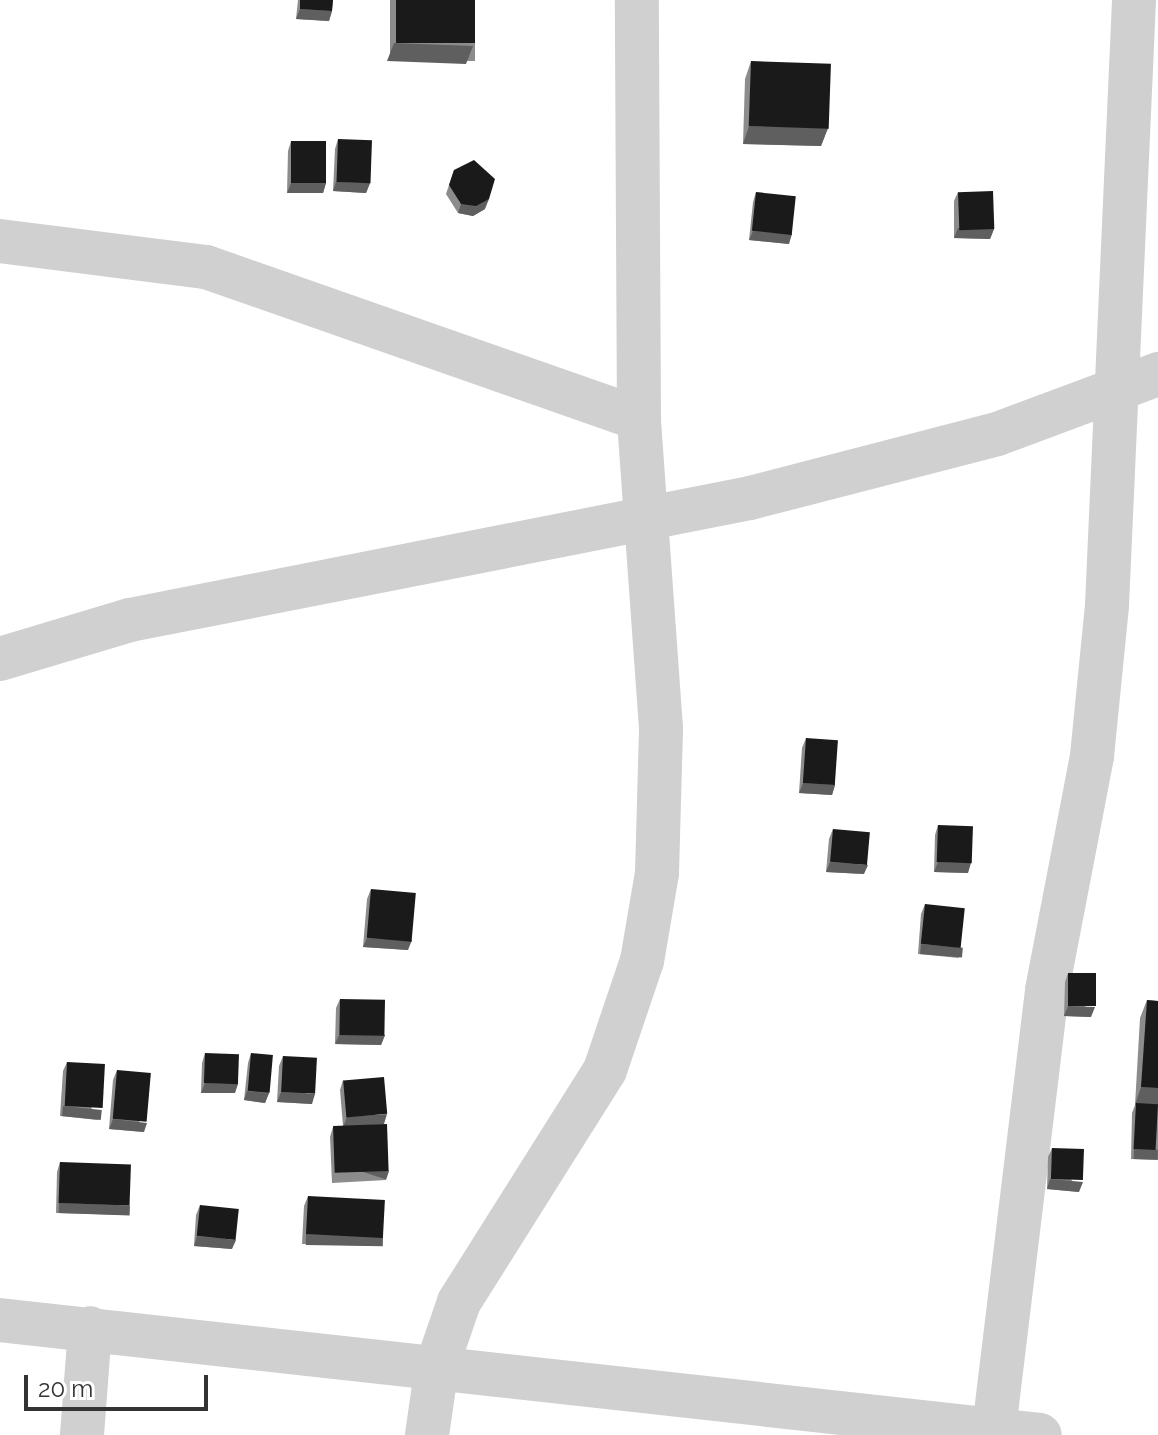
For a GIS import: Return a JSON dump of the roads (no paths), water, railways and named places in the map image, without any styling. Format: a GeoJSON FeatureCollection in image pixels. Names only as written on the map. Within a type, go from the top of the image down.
{"type":"FeatureCollection","features":[{"type":"Feature","properties":{"kind":"street"},"geometry":{"type":"LineString","coordinates":[[427,1435],[437,1366],[489,1244],[605,1070],[642,961],[657,873],[661,728],[657,615],[642,518],[639,419],[637,0]]}},
{"type":"Feature","properties":{"kind":"street"},"geometry":{"type":"LineString","coordinates":[[994,1429],[1047,990],[1092,756],[1140,381],[1134,0]]}},
{"type":"Feature","properties":{"kind":"street"},"geometry":{"type":"LineString","coordinates":[[0,241],[206,267],[639,419]]}},
{"type":"Feature","properties":{"kind":"street"},"geometry":{"type":"LineString","coordinates":[[0,659],[130,620],[642,518],[997,434],[1140,381]]}},
{"type":"Feature","properties":{"kind":"street"},"geometry":{"type":"LineString","coordinates":[[0,1320],[1040,1435]]}},
{"type":"Feature","properties":{"kind":"street"},"geometry":{"type":"LineString","coordinates":[[82,1435],[90,1328]]}}]}
